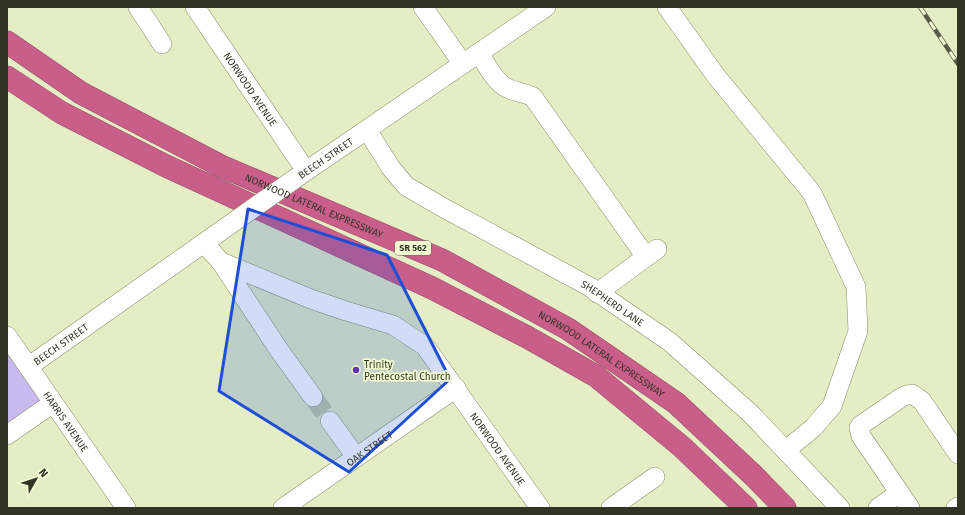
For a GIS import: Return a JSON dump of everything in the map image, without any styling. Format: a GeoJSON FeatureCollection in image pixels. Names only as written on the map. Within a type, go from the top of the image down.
{"type":"FeatureCollection","features":[{"type":"Feature","properties":{"kind":"highway","name":"NORWOOD LATERAL EXPRESSWAY"},"geometry":{"type":"LineString","coordinates":[[7,42],[80,93],[221,166],[442,260],[568,329],[676,403],[754,476],[785,508]]}},
{"type":"Feature","properties":{"kind":"highway","name":"SR 562"},"geometry":{"type":"LineString","coordinates":[[7,76],[62,113],[166,166],[432,288],[527,336],[596,376],[682,447],[746,508]]}},
{"type":"Feature","properties":{"kind":"street"},"geometry":{"type":"LineString","coordinates":[[138,7],[162,44]]}},
{"type":"Feature","properties":{"kind":"street","name":"NORWOOD AVENUE"},"geometry":{"type":"LineString","coordinates":[[195,7],[303,174]]}},
{"type":"Feature","properties":{"kind":"street"},"geometry":{"type":"LineString","coordinates":[[423,7],[463,64]]}},
{"type":"Feature","properties":{"kind":"street","name":"BEECH STREET"},"geometry":{"type":"LineString","coordinates":[[28,367],[235,221],[546,7]]}},
{"type":"Feature","properties":{"kind":"street"},"geometry":{"type":"LineString","coordinates":[[667,7],[716,76],[812,193],[856,287],[858,331],[832,406],[814,428],[786,450]]}},
{"type":"Feature","properties":{"kind":"street"},"geometry":{"type":"LineString","coordinates":[[479,53],[499,83],[509,89],[523,92],[533,97],[652,253],[597,293]]}},
{"type":"Feature","properties":{"kind":"street","name":"SHEPHERD LANE"},"geometry":{"type":"LineString","coordinates":[[367,130],[390,168],[406,186],[448,211],[590,287],[670,342],[750,413],[840,508]]}},
{"type":"Feature","properties":{"kind":"street"},"geometry":{"type":"LineString","coordinates":[[204,243],[221,262],[279,350],[313,397]]}},
{"type":"Feature","properties":{"kind":"street","name":"NORWOOD AVENUE"},"geometry":{"type":"LineString","coordinates":[[221,262],[325,304],[393,325],[425,346],[540,508]]}},
{"type":"Feature","properties":{"kind":"street","name":"HARRIS AVENUE"},"geometry":{"type":"LineString","coordinates":[[7,336],[126,508]]}},
{"type":"Feature","properties":{"kind":"street","name":"OAK STREET"},"geometry":{"type":"LineString","coordinates":[[283,508],[456,388]]}},
{"type":"Feature","properties":{"kind":"street"},"geometry":{"type":"LineString","coordinates":[[878,508],[904,501],[861,436],[859,428],[902,397],[907,394],[912,394],[922,401],[958,454]]}},
{"type":"Feature","properties":{"kind":"street"},"geometry":{"type":"LineString","coordinates":[[7,435],[53,403]]}},
{"type":"Feature","properties":{"kind":"street"},"geometry":{"type":"LineString","coordinates":[[330,422],[356,457]]}},
{"type":"Feature","properties":{"kind":"street"},"geometry":{"type":"LineString","coordinates":[[611,508],[655,477]]}},
{"type":"Feature","properties":{"kind":"highlighted area"},"geometry":{"type":"Polygon","coordinates":[[[248,209],[387,255],[450,379],[349,472],[219,391],[248,209]]]}},
{"type":"Feature","properties":{"kind":"shaded area"},"geometry":{"type":"Polygon","coordinates":[[[7,336],[53,403],[7,435],[7,336]]]}},
{"type":"Feature","properties":{"kind":"tunnel"},"geometry":{"type":"LineString","coordinates":[[313,397],[330,421]]}},
{"type":"Feature","properties":{"kind":"railway"},"geometry":{"type":"LineString","coordinates":[[920,7],[958,64]]}},
{"type":"Feature","properties":{"kind":"place","name":"Trinity Pentecostal Church"},"geometry":{"type":"Point","coordinates":[356,370]}}]}
